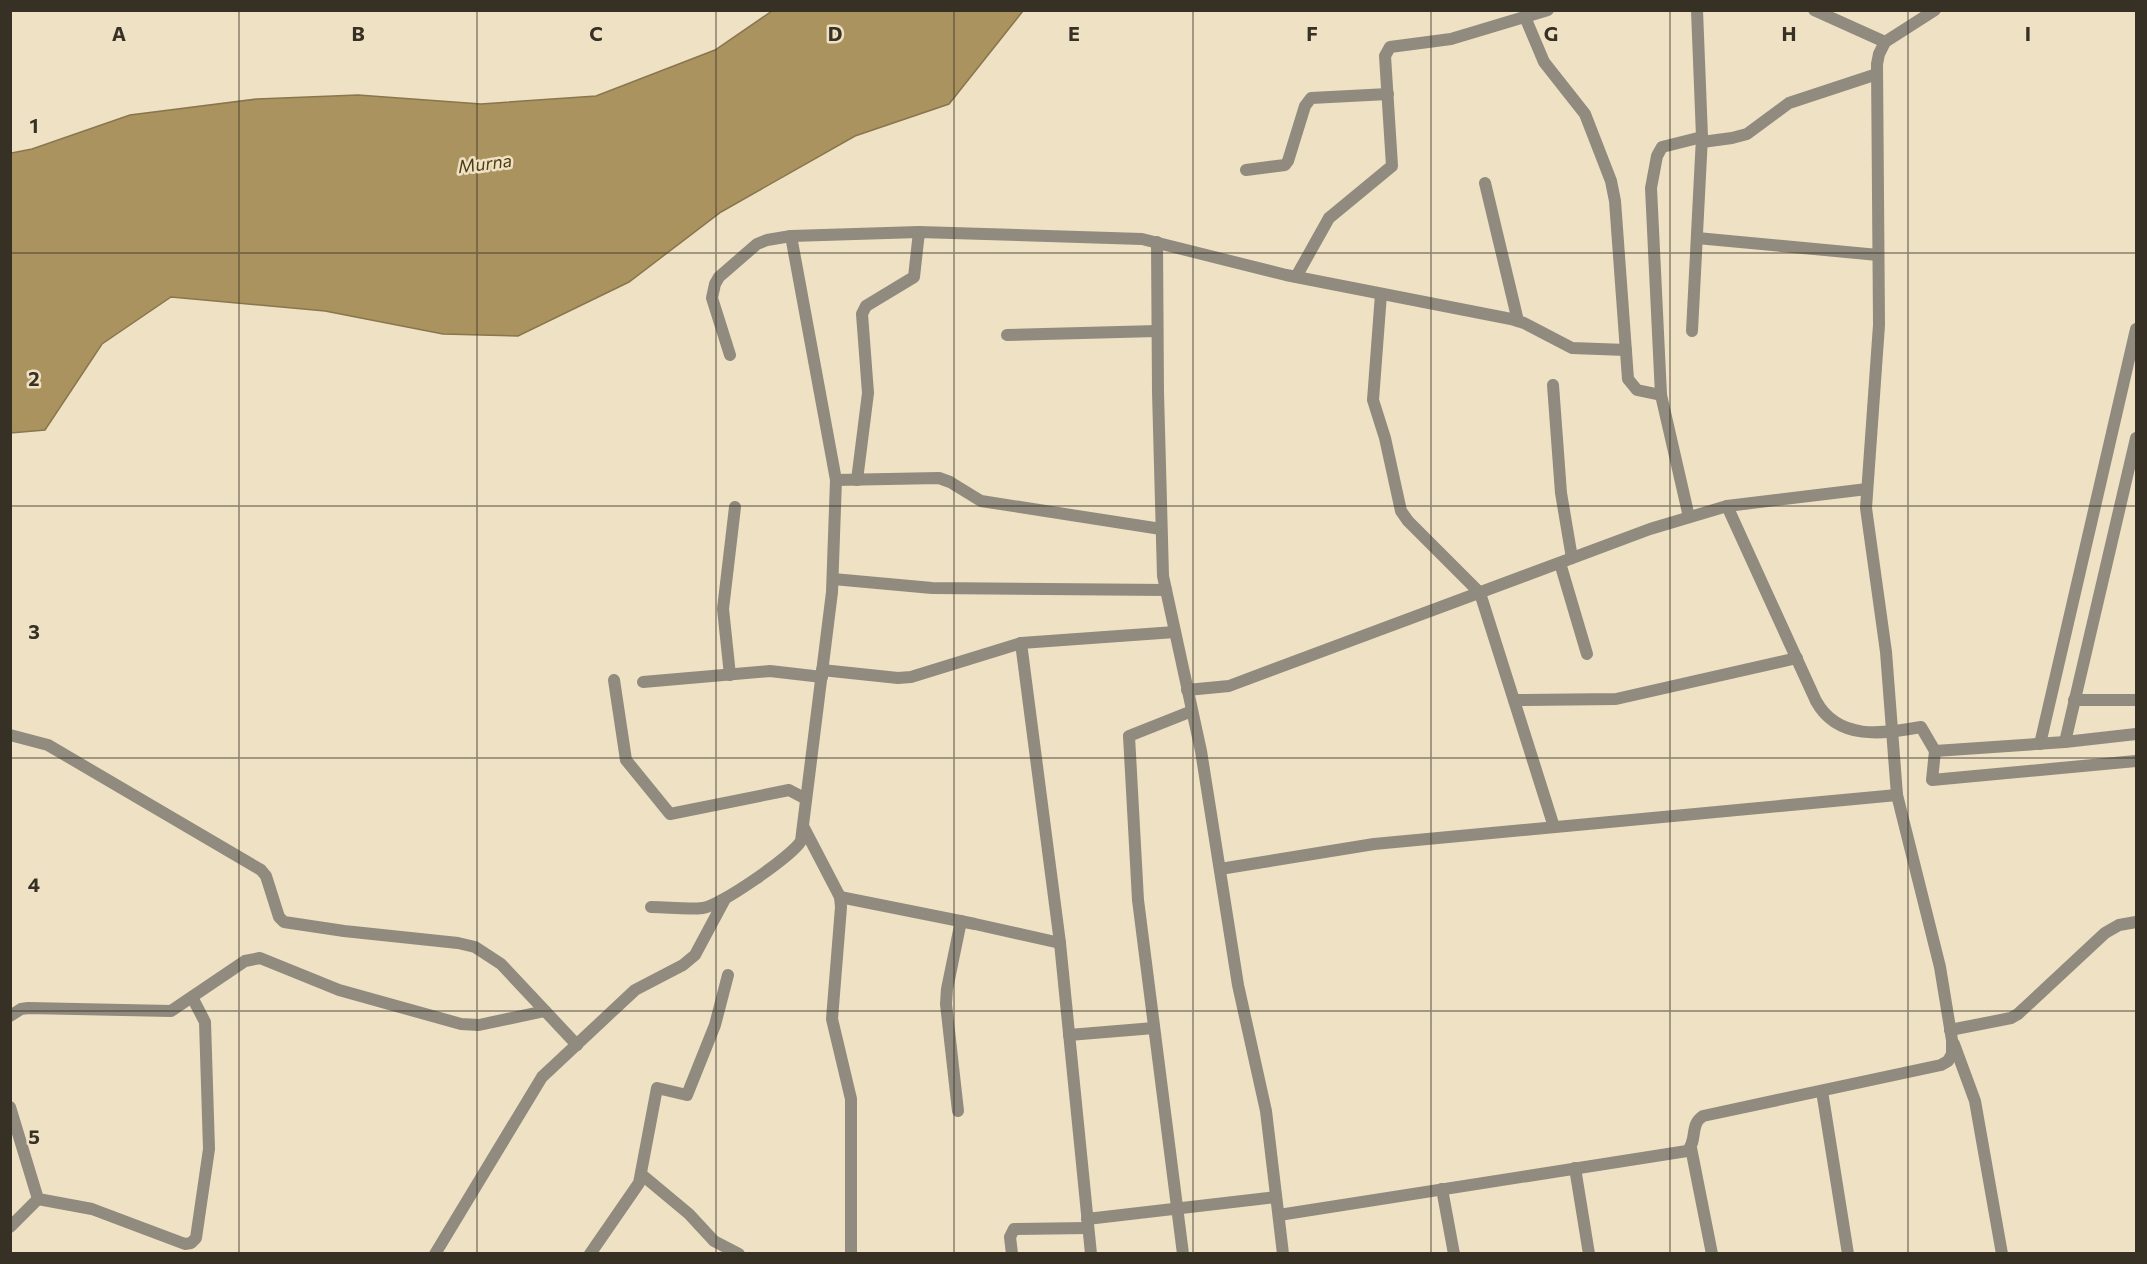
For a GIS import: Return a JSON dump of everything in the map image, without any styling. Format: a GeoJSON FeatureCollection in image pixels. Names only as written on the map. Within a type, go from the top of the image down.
{"type":"FeatureCollection","features":[{"type":"Feature","properties":{"kind":"street"},"geometry":{"type":"LineString","coordinates":[[1296,277],[1329,218],[1392,166],[1385,56],[1390,47],[1451,39],[1548,10]]}},
{"type":"Feature","properties":{"kind":"street"},"geometry":{"type":"LineString","coordinates":[[1692,332],[1702,140],[1697,10]]}},
{"type":"Feature","properties":{"kind":"street"},"geometry":{"type":"LineString","coordinates":[[1814,10],[1885,42]]}},
{"type":"Feature","properties":{"kind":"street"},"geometry":{"type":"LineString","coordinates":[[1712,1254],[1691,1148],[1695,1123],[1703,1116],[1941,1065],[1952,1054],[1938,959],[1897,795],[1886,652],[1866,508],[1879,336],[1877,74],[1879,54],[1885,42],[1918,15],[1935,10]]}},
{"type":"Feature","properties":{"kind":"street"},"geometry":{"type":"LineString","coordinates":[[1525,17],[1544,62],[1585,114],[1611,181],[1615,201],[1628,379],[1633,388],[1661,395]]}},
{"type":"Feature","properties":{"kind":"street"},"geometry":{"type":"LineString","coordinates":[[1689,517],[1661,395],[1652,198],[1652,178],[1657,156],[1662,147],[1702,140],[1740,137],[1789,103],[1877,74]]}},
{"type":"Feature","properties":{"kind":"street"},"geometry":{"type":"LineString","coordinates":[[1246,170],[1285,165],[1305,106],[1311,98],[1388,94]]}},
{"type":"Feature","properties":{"kind":"street"},"geometry":{"type":"LineString","coordinates":[[1485,183],[1518,321]]}},
{"type":"Feature","properties":{"kind":"street"},"geometry":{"type":"LineString","coordinates":[[730,355],[712,298],[715,284],[719,277],[757,244],[791,236],[919,232],[1142,239],[1296,277],[1518,321],[1572,348],[1626,350]]}},
{"type":"Feature","properties":{"kind":"street"},"geometry":{"type":"LineString","coordinates":[[857,480],[868,393],[862,314],[866,306],[914,277],[919,232]]}},
{"type":"Feature","properties":{"kind":"street"},"geometry":{"type":"LineString","coordinates":[[651,907],[702,908],[725,898],[792,853],[801,841],[833,579],[836,480],[791,236]]}},
{"type":"Feature","properties":{"kind":"street"},"geometry":{"type":"LineString","coordinates":[[1697,238],[1878,255]]}},
{"type":"Feature","properties":{"kind":"street"},"geometry":{"type":"LineString","coordinates":[[1157,242],[1162,576],[1201,751],[1238,985],[1266,1111],[1283,1254]]}},
{"type":"Feature","properties":{"kind":"street"},"geometry":{"type":"LineString","coordinates":[[1381,294],[1373,400],[1385,438],[1401,511],[1480,593],[1554,827]]}},
{"type":"Feature","properties":{"kind":"street"},"geometry":{"type":"LineString","coordinates":[[2040,744],[2136,329]]}},
{"type":"Feature","properties":{"kind":"street"},"geometry":{"type":"LineString","coordinates":[[1006,335],[1157,330]]}},
{"type":"Feature","properties":{"kind":"street"},"geometry":{"type":"LineString","coordinates":[[1553,385],[1566,561],[1587,654]]}},
{"type":"Feature","properties":{"kind":"street"},"geometry":{"type":"LineString","coordinates":[[2065,742],[2136,438]]}},
{"type":"Feature","properties":{"kind":"street"},"geometry":{"type":"LineString","coordinates":[[836,480],[939,478],[981,501],[1161,529]]}},
{"type":"Feature","properties":{"kind":"street"},"geometry":{"type":"LineString","coordinates":[[1187,690],[1229,686],[1650,529],[1689,517],[1727,506],[1867,489]]}},
{"type":"Feature","properties":{"kind":"street"},"geometry":{"type":"LineString","coordinates":[[1727,506],[1822,711],[1831,720],[1854,731],[1892,733],[1921,727],[1935,751],[1932,780],[2136,761]]}},
{"type":"Feature","properties":{"kind":"street"},"geometry":{"type":"LineString","coordinates":[[730,675],[723,609],[735,507]]}},
{"type":"Feature","properties":{"kind":"street"},"geometry":{"type":"LineString","coordinates":[[833,579],[932,588],[1166,590]]}},
{"type":"Feature","properties":{"kind":"street"},"geometry":{"type":"LineString","coordinates":[[643,682],[770,671],[911,677],[1021,643],[1175,632]]}},
{"type":"Feature","properties":{"kind":"street"},"geometry":{"type":"LineString","coordinates":[[1021,643],[1060,943],[1091,1254]]}},
{"type":"Feature","properties":{"kind":"street"},"geometry":{"type":"LineString","coordinates":[[1514,700],[1616,699],[1797,658]]}},
{"type":"Feature","properties":{"kind":"street"},"geometry":{"type":"LineString","coordinates":[[614,680],[626,760],[670,814],[789,790],[806,799]]}},
{"type":"Feature","properties":{"kind":"street"},"geometry":{"type":"LineString","coordinates":[[2074,700],[2136,700]]}},
{"type":"Feature","properties":{"kind":"street"},"geometry":{"type":"LineString","coordinates":[[1183,1254],[1138,900],[1129,736],[1192,711]]}},
{"type":"Feature","properties":{"kind":"street"},"geometry":{"type":"LineString","coordinates":[[1935,751],[2065,742],[2136,734]]}},
{"type":"Feature","properties":{"kind":"street"},"geometry":{"type":"LineString","coordinates":[[10,735],[48,746],[261,870],[266,876],[279,917],[284,922],[475,947],[501,964],[576,1045]]}},
{"type":"Feature","properties":{"kind":"street"},"geometry":{"type":"LineString","coordinates":[[1220,869],[1374,844],[1897,795]]}},
{"type":"Feature","properties":{"kind":"street"},"geometry":{"type":"LineString","coordinates":[[803,825],[840,897],[832,1019],[851,1099],[851,1254]]}},
{"type":"Feature","properties":{"kind":"street"},"geometry":{"type":"LineString","coordinates":[[840,897],[1060,943]]}},
{"type":"Feature","properties":{"kind":"street"},"geometry":{"type":"LineString","coordinates":[[435,1254],[536,1084],[639,987],[683,965],[695,955],[725,898]]}},
{"type":"Feature","properties":{"kind":"street"},"geometry":{"type":"LineString","coordinates":[[958,1111],[946,1004],[960,921]]}},
{"type":"Feature","properties":{"kind":"street"},"geometry":{"type":"LineString","coordinates":[[1951,1035],[2014,1016],[2105,933],[2119,925],[2136,922]]}},
{"type":"Feature","properties":{"kind":"street"},"geometry":{"type":"LineString","coordinates":[[10,1016],[21,1009],[28,1008],[167,1012],[245,961],[260,958],[339,990],[461,1024],[479,1025],[545,1011]]}},
{"type":"Feature","properties":{"kind":"street"},"geometry":{"type":"LineString","coordinates":[[590,1254],[633,1193],[641,1174],[657,1088],[687,1095],[715,1025],[728,975]]}},
{"type":"Feature","properties":{"kind":"street"},"geometry":{"type":"LineString","coordinates":[[38,1199],[92,1209],[186,1244],[196,1238],[209,1137],[205,1022],[192,997]]}},
{"type":"Feature","properties":{"kind":"street"},"geometry":{"type":"LineString","coordinates":[[1069,1035],[1154,1028]]}},
{"type":"Feature","properties":{"kind":"street"},"geometry":{"type":"LineString","coordinates":[[1951,1035],[1976,1101],[2002,1254]]}},
{"type":"Feature","properties":{"kind":"street"},"geometry":{"type":"LineString","coordinates":[[1822,1091],[1848,1254]]}},
{"type":"Feature","properties":{"kind":"street"},"geometry":{"type":"LineString","coordinates":[[10,1107],[38,1199]]}},
{"type":"Feature","properties":{"kind":"street"},"geometry":{"type":"LineString","coordinates":[[1279,1215],[1687,1151],[1691,1148]]}},
{"type":"Feature","properties":{"kind":"street"},"geometry":{"type":"LineString","coordinates":[[1575,1168],[1589,1254]]}},
{"type":"Feature","properties":{"kind":"street"},"geometry":{"type":"LineString","coordinates":[[641,1174],[689,1214],[714,1241],[739,1254]]}},
{"type":"Feature","properties":{"kind":"street"},"geometry":{"type":"LineString","coordinates":[[1442,1190],[1454,1254]]}},
{"type":"Feature","properties":{"kind":"street"},"geometry":{"type":"LineString","coordinates":[[1012,1254],[1010,1238],[1014,1229],[1088,1223],[1178,1208],[1276,1197]]}},
{"type":"Feature","properties":{"kind":"street"},"geometry":{"type":"LineString","coordinates":[[10,1227],[38,1199]]}},
{"type":"Feature","properties":{"kind":"water","name":"Murna"},"geometry":{"type":"Polygon","coordinates":[[[772,11],[1023,11],[949,104],[855,136],[721,212],[629,282],[518,336],[443,334],[325,311],[171,297],[102,344],[45,430],[11,433],[11,153],[32,149],[130,115],[257,99],[358,95],[481,104],[596,96],[715,50],[772,11]]]}}]}
